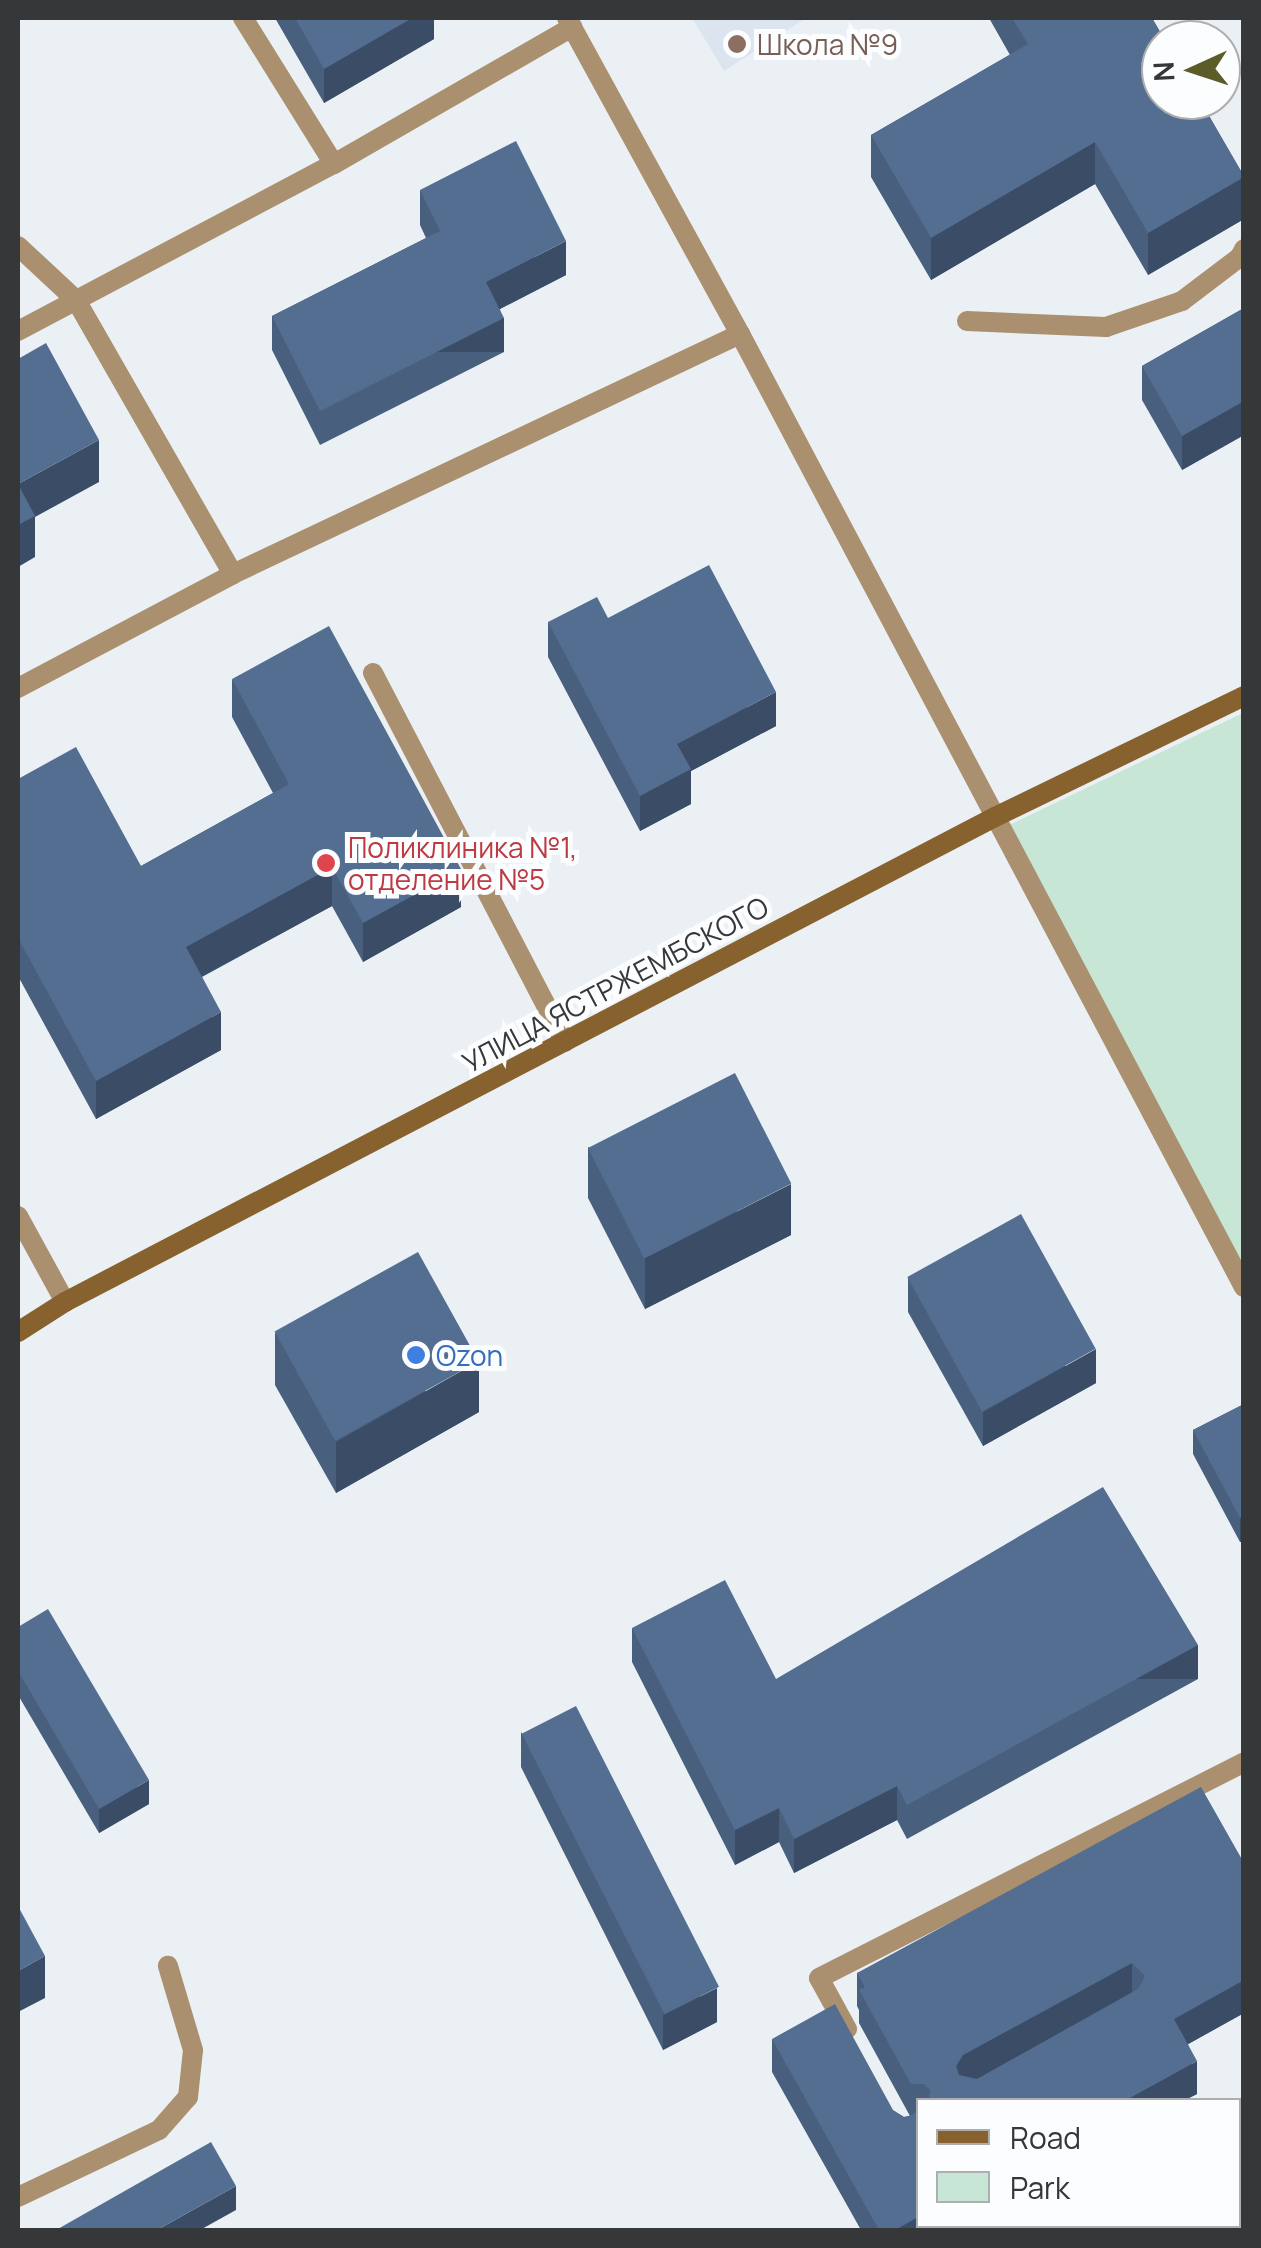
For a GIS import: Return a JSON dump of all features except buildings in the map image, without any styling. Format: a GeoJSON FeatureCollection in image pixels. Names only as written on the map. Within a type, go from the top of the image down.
{"type":"FeatureCollection","features":[{"type":"Feature","properties":{"kind":"main road","name":"УЛИЦА ЯСТРЖЕМБСКОГО"},"geometry":{"type":"LineString","coordinates":[[18,1332],[65,1302],[995,818],[1244,696]]}},
{"type":"Feature","properties":{"kind":"lane"},"geometry":{"type":"LineString","coordinates":[[243,18],[334,164]]}},
{"type":"Feature","properties":{"kind":"lane"},"geometry":{"type":"LineString","coordinates":[[18,331],[334,164],[569,22],[740,334],[1244,1286]]}},
{"type":"Feature","properties":{"kind":"lane"},"geometry":{"type":"LineString","coordinates":[[18,246],[76,300],[233,574]]}},
{"type":"Feature","properties":{"kind":"lane"},"geometry":{"type":"LineString","coordinates":[[967,321],[1106,327],[1182,301],[1244,250]]}},
{"type":"Feature","properties":{"kind":"lane"},"geometry":{"type":"LineString","coordinates":[[18,688],[233,574],[740,334]]}},
{"type":"Feature","properties":{"kind":"lane"},"geometry":{"type":"LineString","coordinates":[[373,673],[565,1042]]}},
{"type":"Feature","properties":{"kind":"lane"},"geometry":{"type":"LineString","coordinates":[[18,1216],[65,1302]]}},
{"type":"Feature","properties":{"kind":"lane"},"geometry":{"type":"LineString","coordinates":[[853,2042],[819,1978],[1244,1762]]}},
{"type":"Feature","properties":{"kind":"lane"},"geometry":{"type":"LineString","coordinates":[[18,2198],[159,2130],[188,2097],[193,2050],[168,1966]]}},
{"type":"Feature","properties":{"kind":"shaded area","name":"Школа №9"},"geometry":{"type":"Polygon","coordinates":[[[692,18],[806,18],[724,71],[692,18]]]}},
{"type":"Feature","properties":{"kind":"green space"},"geometry":{"type":"Polygon","coordinates":[[[1243,713],[1243,1268],[1009,825],[1243,713]]]}},
{"type":"Feature","properties":{"kind":"place","name":"Школа №9"},"geometry":{"type":"Point","coordinates":[737,44]}},
{"type":"Feature","properties":{"kind":"place","name":"Поликлиника №1, отделение №5"},"geometry":{"type":"Point","coordinates":[326,863]}},
{"type":"Feature","properties":{"kind":"place","name":"Ozon"},"geometry":{"type":"Point","coordinates":[416,1355]}}]}
